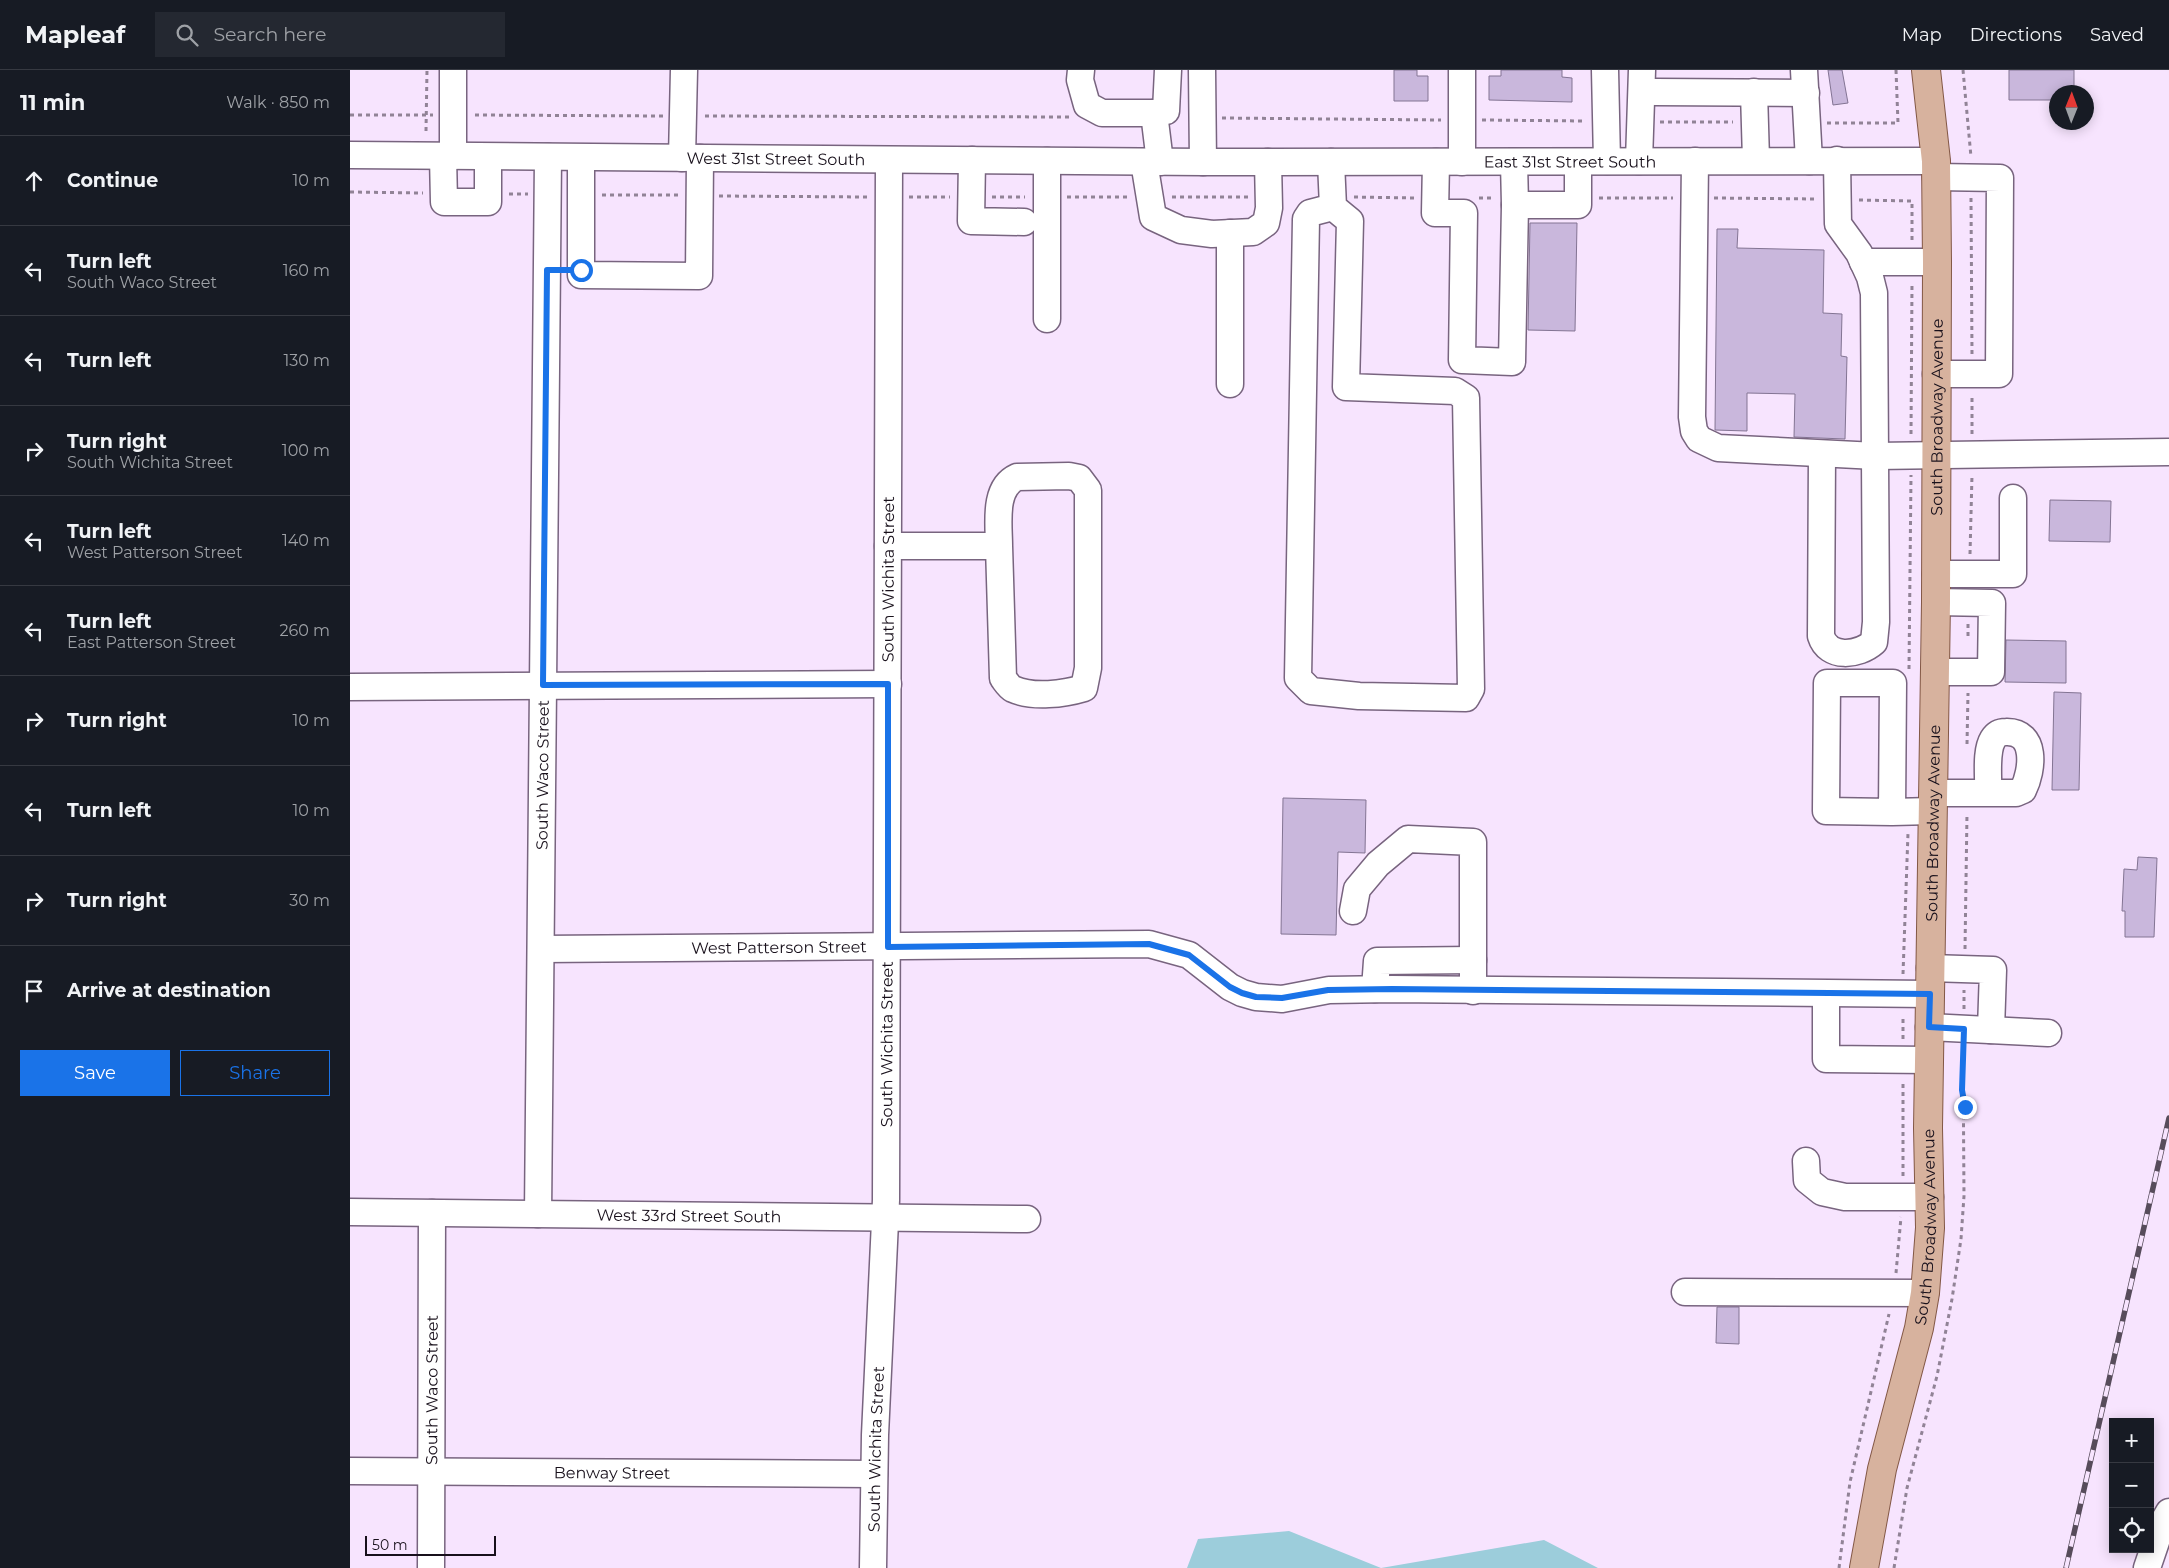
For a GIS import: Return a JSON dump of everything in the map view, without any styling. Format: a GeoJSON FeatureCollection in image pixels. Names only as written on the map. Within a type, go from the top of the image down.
{"type":"FeatureCollection","features":[{"type":"Feature","properties":{"kind":"main road","name":"South Broadway Avenue"},"geometry":{"type":"LineString","coordinates":[[1864,1568],[1882,1469],[1919,1328],[1925,1293],[1930,1197],[1916,1060],[1929,1027],[1916,994],[1930,968],[1916,807],[1922,673],[1936,602],[1936,574],[1923,456],[1936,374],[1924,261],[1936,169],[1926,70]]}},
{"type":"Feature","properties":{"kind":"street"},"geometry":{"type":"LineString","coordinates":[[453,70],[444,202],[488,202],[488,157]]}},
{"type":"Feature","properties":{"kind":"street"},"geometry":{"type":"LineString","coordinates":[[581,158],[581,275],[699,276],[684,70]]}},
{"type":"Feature","properties":{"kind":"street"},"geometry":{"type":"LineString","coordinates":[[1082,70],[1080,80],[1087,105],[1102,113],[1154,113],[1166,111],[1168,70]]}},
{"type":"Feature","properties":{"kind":"street"},"geometry":{"type":"LineString","coordinates":[[1202,70],[1203,162]]}},
{"type":"Feature","properties":{"kind":"street"},"geometry":{"type":"LineString","coordinates":[[1462,70],[1462,162]]}},
{"type":"Feature","properties":{"kind":"street"},"geometry":{"type":"LineString","coordinates":[[1605,70],[1607,162]]}},
{"type":"Feature","properties":{"kind":"street"},"geometry":{"type":"LineString","coordinates":[[1638,162],[1649,81],[1754,92],[1805,81],[1809,161]]}},
{"type":"Feature","properties":{"kind":"street"},"geometry":{"type":"LineString","coordinates":[[1754,92],[1756,160]]}},
{"type":"Feature","properties":{"kind":"street"},"geometry":{"type":"LineString","coordinates":[[1154,113],[1152,162],[1153,217],[1181,230],[1230,233],[1253,232],[1266,223],[1269,208],[1268,162]]}},
{"type":"Feature","properties":{"kind":"street","name":"West 31st Street South"},"geometry":{"type":"LineString","coordinates":[[350,156],[1203,162]]}},
{"type":"Feature","properties":{"kind":"street","name":"South Waco Street"},"geometry":{"type":"LineString","coordinates":[[538,1214],[548,157]]}},
{"type":"Feature","properties":{"kind":"street","name":"South Wichita Street"},"geometry":{"type":"LineString","coordinates":[[873,1568],[874,1474],[885,1217],[888,947],[890,160]]}},
{"type":"Feature","properties":{"kind":"street"},"geometry":{"type":"LineString","coordinates":[[972,160],[972,221],[1024,222]]}},
{"type":"Feature","properties":{"kind":"street"},"geometry":{"type":"LineString","coordinates":[[1822,455],[1821,636],[1824,645],[1832,651],[1844,653],[1861,651],[1874,642],[1876,456],[1874,294],[1863,262],[1838,224],[1837,160]]}},
{"type":"Feature","properties":{"kind":"street","name":"East 31st Street South"},"geometry":{"type":"LineString","coordinates":[[1203,162],[1837,160],[1936,169],[1971,178],[2000,178],[1999,374],[1972,374]]}},
{"type":"Feature","properties":{"kind":"street"},"geometry":{"type":"LineString","coordinates":[[1047,318],[1048,161]]}},
{"type":"Feature","properties":{"kind":"street"},"geometry":{"type":"LineString","coordinates":[[1695,161],[1692,407],[1694,431],[1699,439],[1718,448],[1822,455],[1923,456],[2169,452]]}},
{"type":"Feature","properties":{"kind":"street"},"geometry":{"type":"LineString","coordinates":[[1332,162],[1333,207],[1350,221],[1346,387]]}},
{"type":"Feature","properties":{"kind":"street"},"geometry":{"type":"LineString","coordinates":[[1436,162],[1435,213],[1464,213],[1462,360],[1512,362],[1514,162]]}},
{"type":"Feature","properties":{"kind":"street"},"geometry":{"type":"LineString","coordinates":[[1515,205],[1578,205],[1578,162]]}},
{"type":"Feature","properties":{"kind":"street"},"geometry":{"type":"LineString","coordinates":[[1304,384],[1455,391],[1466,398],[1471,689],[1466,698],[1359,696],[1311,691],[1298,678],[1306,219],[1310,214],[1333,207]]}},
{"type":"Feature","properties":{"kind":"street"},"geometry":{"type":"LineString","coordinates":[[547,218],[581,218]]}},
{"type":"Feature","properties":{"kind":"street"},"geometry":{"type":"LineString","coordinates":[[1230,233],[1230,384]]}},
{"type":"Feature","properties":{"kind":"street"},"geometry":{"type":"LineString","coordinates":[[1863,262],[1924,261]]}},
{"type":"Feature","properties":{"kind":"street"},"geometry":{"type":"LineString","coordinates":[[547,270],[581,270]]}},
{"type":"Feature","properties":{"kind":"street"},"geometry":{"type":"LineString","coordinates":[[1936,374],[1972,374]]}},
{"type":"Feature","properties":{"kind":"street"},"geometry":{"type":"LineString","coordinates":[[1069,476],[1079,478],[1085,483],[1088,490],[1088,668],[1084,688],[1072,692],[1026,693],[1012,689],[1003,678],[999,546],[1000,503],[1002,494],[1011,480],[1017,477],[1069,476]]}},
{"type":"Feature","properties":{"kind":"street"},"geometry":{"type":"LineString","coordinates":[[1936,574],[2013,574],[2013,498]]}},
{"type":"Feature","properties":{"kind":"street"},"geometry":{"type":"LineString","coordinates":[[888,546],[999,546]]}},
{"type":"Feature","properties":{"kind":"street"},"geometry":{"type":"LineString","coordinates":[[1922,673],[1991,672],[1992,603],[1936,602]]}},
{"type":"Feature","properties":{"kind":"street"},"geometry":{"type":"LineString","coordinates":[[1916,807],[1893,683],[1827,683],[1826,811],[1916,807],[1977,793]]}},
{"type":"Feature","properties":{"kind":"street"},"geometry":{"type":"LineString","coordinates":[[350,687],[888,684]]}},
{"type":"Feature","properties":{"kind":"street"},"geometry":{"type":"LineString","coordinates":[[1354,911],[1357,889],[1378,864],[1408,839],[1473,842],[1473,991]]}},
{"type":"Feature","properties":{"kind":"street","name":"West Patterson Street"},"geometry":{"type":"LineString","coordinates":[[541,949],[1149,944],[1189,955],[1242,993],[1282,998],[1328,990],[1375,989]]}},
{"type":"Feature","properties":{"kind":"street"},"geometry":{"type":"LineString","coordinates":[[1473,960],[1378,961],[1375,989],[1916,994]]}},
{"type":"Feature","properties":{"kind":"street"},"geometry":{"type":"LineString","coordinates":[[1930,968],[1993,970],[1991,1030]]}},
{"type":"Feature","properties":{"kind":"street"},"geometry":{"type":"LineString","coordinates":[[1826,994],[1826,1059],[1916,1060]]}},
{"type":"Feature","properties":{"kind":"street"},"geometry":{"type":"LineString","coordinates":[[1929,1027],[2048,1032]]}},
{"type":"Feature","properties":{"kind":"street"},"geometry":{"type":"LineString","coordinates":[[1806,1161],[1807,1180],[1822,1192],[1845,1198],[1930,1197]]}},
{"type":"Feature","properties":{"kind":"street","name":"West 33rd Street South"},"geometry":{"type":"LineString","coordinates":[[350,1212],[1027,1219]]}},
{"type":"Feature","properties":{"kind":"street","name":"South Waco Street"},"geometry":{"type":"LineString","coordinates":[[431,1568],[432,1213]]}},
{"type":"Feature","properties":{"kind":"street"},"geometry":{"type":"LineString","coordinates":[[1685,1292],[1925,1293]]}},
{"type":"Feature","properties":{"kind":"street","name":"Benway Street"},"geometry":{"type":"LineString","coordinates":[[350,1471],[874,1474]]}},
{"type":"Feature","properties":{"kind":"street"},"geometry":{"type":"LineString","coordinates":[[2147,1568],[2162,1524],[2169,1512]]}},
{"type":"Feature","properties":{"kind":"path"},"geometry":{"type":"LineString","coordinates":[[426,131],[427,70]]}},
{"type":"Feature","properties":{"kind":"path"},"geometry":{"type":"LineString","coordinates":[[1896,70],[1898,123]]}},
{"type":"Feature","properties":{"kind":"path"},"geometry":{"type":"LineString","coordinates":[[1963,70],[1971,178],[1972,455],[1969,574]]}},
{"type":"Feature","properties":{"kind":"path"},"geometry":{"type":"LineString","coordinates":[[1912,201],[1924,261],[1922,673]]}},
{"type":"Feature","properties":{"kind":"path"},"geometry":{"type":"LineString","coordinates":[[1967,754],[1968,602]]}},
{"type":"Feature","properties":{"kind":"path"},"geometry":{"type":"LineString","coordinates":[[1894,1568],[1907,1488],[1937,1376],[1961,1239],[1964,1196],[1962,1166],[1965,1107],[1962,1090],[1965,969],[1977,793]]}},
{"type":"Feature","properties":{"kind":"path"},"geometry":{"type":"LineString","coordinates":[[1839,1568],[1850,1482],[1884,1342],[1900,1255],[1902,1197],[1916,1060],[1916,994],[1903,918],[1907,902],[1916,807]]}},
{"type":"Feature","properties":{"kind":"shaded area"},"geometry":{"type":"Polygon","coordinates":[[[1289,1531],[1381,1568],[1187,1568],[1198,1539],[1289,1531]]]}},
{"type":"Feature","properties":{"kind":"shaded area"},"geometry":{"type":"Polygon","coordinates":[[[1544,1540],[1598,1568],[1381,1568],[1544,1540]]]}},
{"type":"Feature","properties":{"kind":"building"},"geometry":{"type":"Polygon","coordinates":[[[1394,70],[1417,70],[1417,76],[1428,76],[1428,101],[1394,101],[1394,70]]]}},
{"type":"Feature","properties":{"kind":"building"},"geometry":{"type":"Polygon","coordinates":[[[1501,70],[1562,70],[1562,77],[1572,78],[1572,102],[1489,100],[1489,76],[1501,76],[1501,70]]]}},
{"type":"Feature","properties":{"kind":"building"},"geometry":{"type":"Polygon","coordinates":[[[1828,70],[1842,70],[1848,103],[1833,105],[1828,70]]]}},
{"type":"Feature","properties":{"kind":"building"},"geometry":{"type":"Polygon","coordinates":[[[2009,70],[2074,70],[2074,85],[2049,85],[2049,100],[2009,100],[2009,70]]]}},
{"type":"Feature","properties":{"kind":"building"},"geometry":{"type":"Polygon","coordinates":[[[1530,223],[1577,223],[1575,331],[1528,330],[1530,223]]]}},
{"type":"Feature","properties":{"kind":"building"},"geometry":{"type":"Polygon","coordinates":[[[1717,229],[1738,229],[1737,248],[1824,250],[1823,313],[1842,314],[1841,356],[1847,357],[1845,439],[1794,437],[1795,394],[1747,393],[1747,431],[1715,430],[1717,229]]]}},
{"type":"Feature","properties":{"kind":"building"},"geometry":{"type":"Polygon","coordinates":[[[2050,500],[2111,501],[2110,542],[2049,541],[2050,500]]]}},
{"type":"Feature","properties":{"kind":"building"},"geometry":{"type":"Polygon","coordinates":[[[2006,640],[2066,641],[2066,683],[2005,682],[2006,640]]]}},
{"type":"Feature","properties":{"kind":"building"},"geometry":{"type":"Polygon","coordinates":[[[2054,692],[2081,693],[2079,790],[2052,790],[2054,692]]]}},
{"type":"Feature","properties":{"kind":"building"},"geometry":{"type":"Polygon","coordinates":[[[1283,798],[1366,800],[1365,853],[1338,852],[1336,935],[1281,934],[1283,798]]]}},
{"type":"Feature","properties":{"kind":"building"},"geometry":{"type":"Polygon","coordinates":[[[2138,857],[2157,858],[2154,937],[2125,937],[2125,911],[2122,911],[2124,869],[2137,870],[2138,857]]]}},
{"type":"Feature","properties":{"kind":"building"},"geometry":{"type":"Polygon","coordinates":[[[1717,1307],[1739,1307],[1739,1344],[1716,1343],[1717,1307]]]}},
{"type":"Feature","properties":{"kind":"railway"},"geometry":{"type":"LineString","coordinates":[[2066,1568],[2169,1118]]}},
{"type":"Feature","properties":{"kind":"route"},"geometry":{"type":"LineString","coordinates":[[581,270],[547,270],[543,685],[888,684],[888,947],[1149,944],[1170,948],[1189,955],[1230,987],[1256,997],[1282,998],[1345,989],[1930,994],[1929,1027],[1964,1029],[1962,1090],[1965,1107]]}}]}
